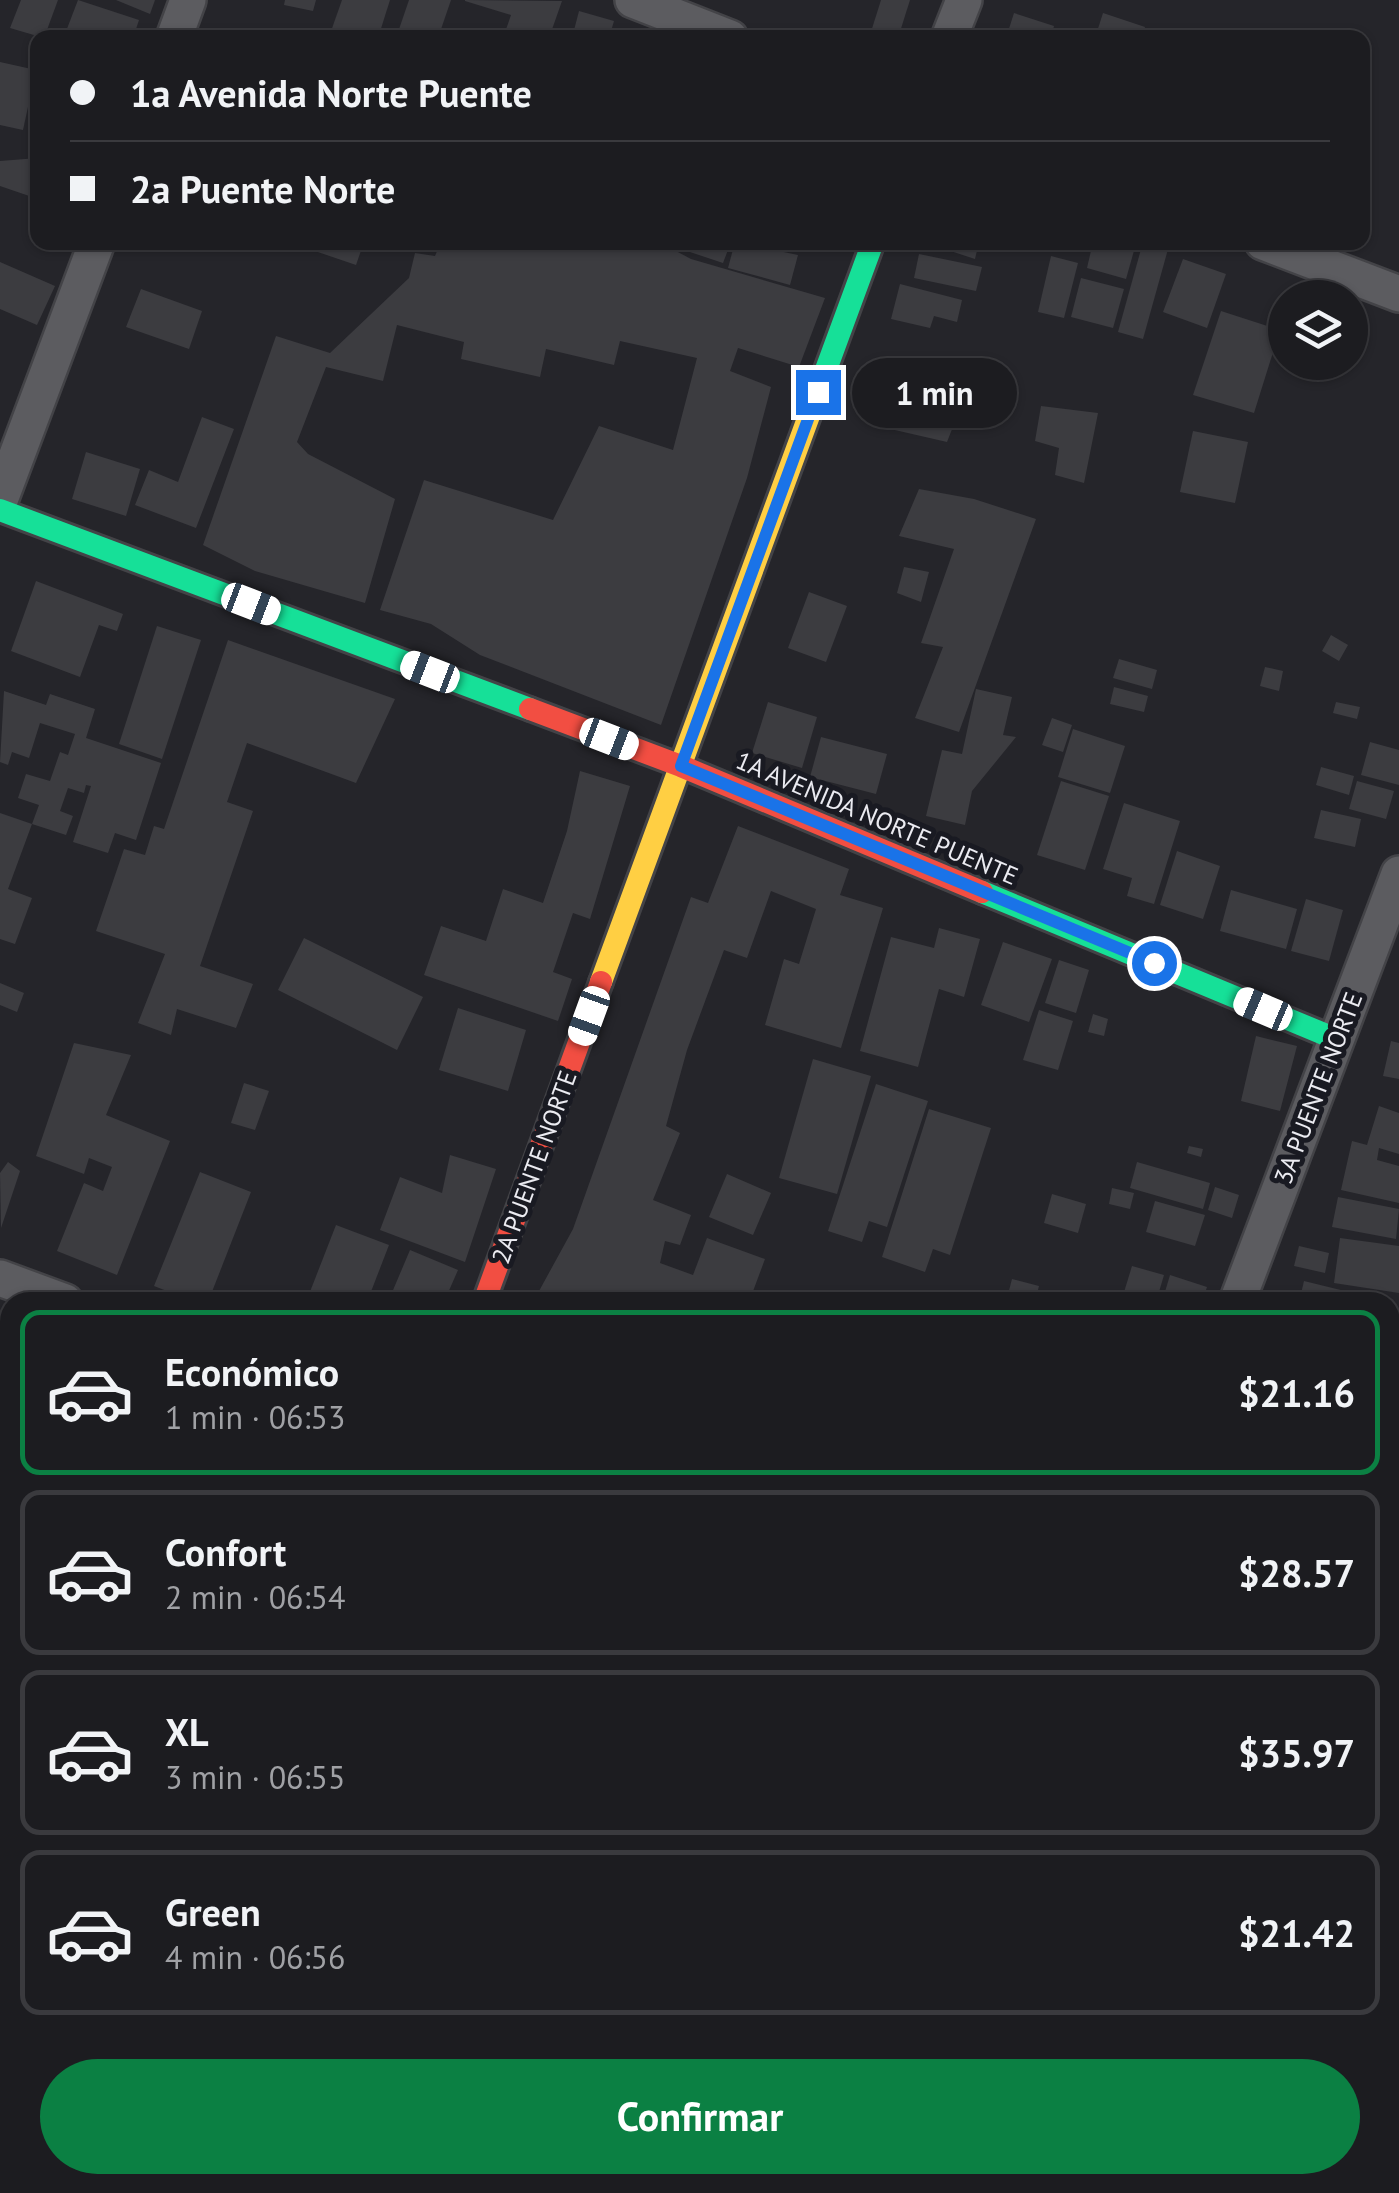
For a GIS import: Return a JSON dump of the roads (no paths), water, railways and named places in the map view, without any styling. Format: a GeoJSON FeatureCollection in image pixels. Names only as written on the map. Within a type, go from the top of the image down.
{"type":"FeatureCollection","features":[{"type":"Feature","properties":{"kind":"street"},"geometry":{"type":"LineString","coordinates":[[177,30],[188,0]]}},
{"type":"Feature","properties":{"kind":"street"},"geometry":{"type":"LineString","coordinates":[[634,0],[710,30]]}},
{"type":"Feature","properties":{"kind":"street"},"geometry":{"type":"LineString","coordinates":[[952,30],[964,0]]}},
{"type":"Feature","properties":{"kind":"street"},"geometry":{"type":"LineString","coordinates":[[0,500],[93,250]]}},
{"type":"Feature","properties":{"kind":"street","name":"2A PUENTE NORTE"},"geometry":{"type":"LineString","coordinates":[[488,1292],[870,250]]}},
{"type":"Feature","properties":{"kind":"street"},"geometry":{"type":"LineString","coordinates":[[1284,250],[1399,294]]}},
{"type":"Feature","properties":{"kind":"street","name":"1A AVENIDA NORTE PUENTE"},"geometry":{"type":"LineString","coordinates":[[0,510],[681,766],[1336,1039]]}},
{"type":"Feature","properties":{"kind":"street","name":"3A PUENTE NORTE"},"geometry":{"type":"LineString","coordinates":[[1241,1292],[1399,874]]}},
{"type":"Feature","properties":{"kind":"street"},"geometry":{"type":"LineString","coordinates":[[0,1278],[37,1292]]}}]}
